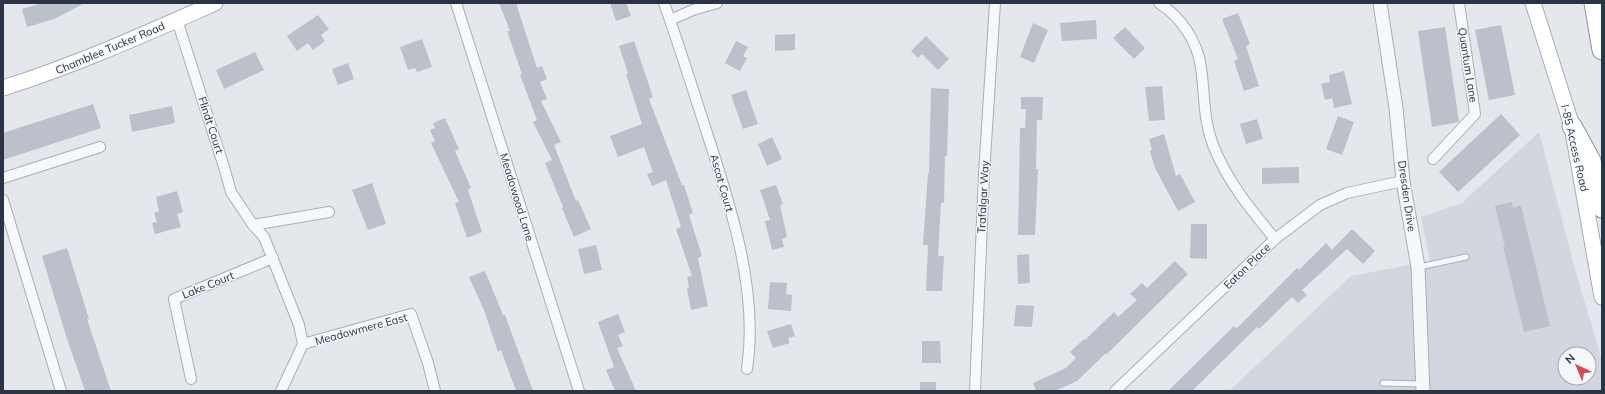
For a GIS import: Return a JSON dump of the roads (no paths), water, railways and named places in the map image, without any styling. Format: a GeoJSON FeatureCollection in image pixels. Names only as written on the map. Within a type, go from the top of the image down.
{"type":"FeatureCollection","features":[{"type":"Feature","properties":{"kind":"highway"},"geometry":{"type":"LineString","coordinates":[[1594,3],[1602,50]]}},
{"type":"Feature","properties":{"kind":"highway"},"geometry":{"type":"LineString","coordinates":[[1572,126],[1591,161],[1602,208]]}},
{"type":"Feature","properties":{"kind":"main road","name":"Chamblee Tucker Road"},"geometry":{"type":"LineString","coordinates":[[3,88],[52,72],[214,3]]}},
{"type":"Feature","properties":{"kind":"main road","name":"I-85 Access Road"},"geometry":{"type":"LineString","coordinates":[[1533,3],[1572,126],[1602,297]]}},
{"type":"Feature","properties":{"kind":"street","name":"Meadowood Lane"},"geometry":{"type":"LineString","coordinates":[[456,3],[579,391]]}},
{"type":"Feature","properties":{"kind":"street","name":"Ascot Court"},"geometry":{"type":"LineString","coordinates":[[664,3],[723,183],[736,231],[744,268],[748,312],[750,348],[747,369]]}},
{"type":"Feature","properties":{"kind":"street"},"geometry":{"type":"LineString","coordinates":[[670,20],[693,10],[717,3]]}},
{"type":"Feature","properties":{"kind":"street","name":"Trafalgar Way"},"geometry":{"type":"LineString","coordinates":[[976,391],[984,174],[995,3]]}},
{"type":"Feature","properties":{"kind":"street"},"geometry":{"type":"LineString","coordinates":[[1159,3],[1181,22],[1195,44],[1201,66],[1204,116],[1213,146],[1238,193],[1275,240]]}},
{"type":"Feature","properties":{"kind":"street","name":"Dresden Drive"},"geometry":{"type":"LineString","coordinates":[[1380,3],[1396,108],[1403,181],[1418,267],[1422,387]]}},
{"type":"Feature","properties":{"kind":"street","name":"Quantum Lane"},"geometry":{"type":"LineString","coordinates":[[1433,159],[1475,114],[1459,3]]}},
{"type":"Feature","properties":{"kind":"street","name":"Flindt Court"},"geometry":{"type":"LineString","coordinates":[[177,20],[231,192],[253,225],[264,237],[299,325],[304,344]]}},
{"type":"Feature","properties":{"kind":"street"},"geometry":{"type":"LineString","coordinates":[[3,178],[100,147]]}},
{"type":"Feature","properties":{"kind":"street","name":"Eaton Place"},"geometry":{"type":"LineString","coordinates":[[1115,391],[1275,240],[1320,205],[1347,193],[1403,181]]}},
{"type":"Feature","properties":{"kind":"street"},"geometry":{"type":"LineString","coordinates":[[3,200],[61,391]]}},
{"type":"Feature","properties":{"kind":"street"},"geometry":{"type":"LineString","coordinates":[[253,225],[329,212]]}},
{"type":"Feature","properties":{"kind":"street","name":"Lake Court"},"geometry":{"type":"LineString","coordinates":[[191,379],[174,299],[273,258]]}},
{"type":"Feature","properties":{"kind":"street","name":"Meadowmere East"},"geometry":{"type":"LineString","coordinates":[[304,344],[411,314],[428,363],[435,391]]}},
{"type":"Feature","properties":{"kind":"street"},"geometry":{"type":"LineString","coordinates":[[281,391],[304,344]]}},
{"type":"Feature","properties":{"kind":"lane"},"geometry":{"type":"LineString","coordinates":[[1418,267],[1466,257]]}},
{"type":"Feature","properties":{"kind":"lane"},"geometry":{"type":"LineString","coordinates":[[1383,383],[1422,387]]}}]}
